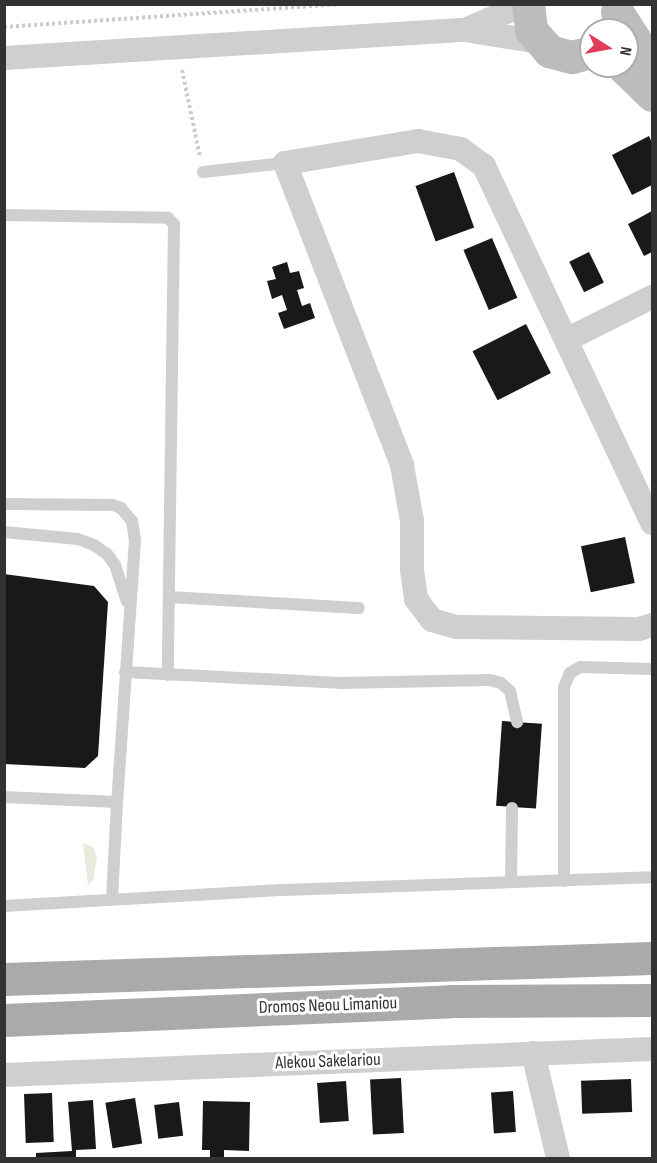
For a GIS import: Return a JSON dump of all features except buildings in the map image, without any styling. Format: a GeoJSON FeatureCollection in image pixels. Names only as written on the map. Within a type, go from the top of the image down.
{"type":"FeatureCollection","features":[{"type":"Feature","properties":{"kind":"main road"},"geometry":{"type":"LineString","coordinates":[[527,4],[531,30],[539,42],[560,55],[572,57],[579,55]]}},
{"type":"Feature","properties":{"kind":"main road"},"geometry":{"type":"LineString","coordinates":[[615,15],[652,66]]}},
{"type":"Feature","properties":{"kind":"main road"},"geometry":{"type":"LineString","coordinates":[[634,78],[652,95]]}},
{"type":"Feature","properties":{"kind":"main road"},"geometry":{"type":"LineString","coordinates":[[4,979],[652,958]]}},
{"type":"Feature","properties":{"kind":"main road","name":"Dromos Neou Limaniou"},"geometry":{"type":"LineString","coordinates":[[4,1020],[452,1001],[652,1000]]}},
{"type":"Feature","properties":{"kind":"street"},"geometry":{"type":"LineString","coordinates":[[465,30],[527,4]]}},
{"type":"Feature","properties":{"kind":"street"},"geometry":{"type":"LineString","coordinates":[[4,58],[465,30],[539,42]]}},
{"type":"Feature","properties":{"kind":"street"},"geometry":{"type":"LineString","coordinates":[[652,523],[484,166],[461,149],[418,141],[285,163],[402,465],[412,521],[412,570],[416,599],[432,620],[457,627],[639,629],[652,625]]}},
{"type":"Feature","properties":{"kind":"street"},"geometry":{"type":"LineString","coordinates":[[566,340],[652,297]]}},
{"type":"Feature","properties":{"kind":"street","name":"Alekou Sakelariou"},"geometry":{"type":"LineString","coordinates":[[4,1076],[652,1049]]}},
{"type":"Feature","properties":{"kind":"street"},"geometry":{"type":"LineString","coordinates":[[533,1053],[558,1158]]}},
{"type":"Feature","properties":{"kind":"lane"},"geometry":{"type":"LineString","coordinates":[[203,172],[285,163]]}},
{"type":"Feature","properties":{"kind":"lane"},"geometry":{"type":"LineString","coordinates":[[4,215],[168,218],[174,224],[168,675]]}},
{"type":"Feature","properties":{"kind":"lane"},"geometry":{"type":"LineString","coordinates":[[4,504],[104,505],[121,508],[132,521],[135,540],[112,899]]}},
{"type":"Feature","properties":{"kind":"lane"},"geometry":{"type":"LineString","coordinates":[[4,532],[78,540],[94,545],[107,554],[115,565],[129,608]]}},
{"type":"Feature","properties":{"kind":"lane"},"geometry":{"type":"LineString","coordinates":[[169,597],[359,608]]}},
{"type":"Feature","properties":{"kind":"lane"},"geometry":{"type":"LineString","coordinates":[[564,881],[564,687],[570,673],[580,667],[652,669]]}},
{"type":"Feature","properties":{"kind":"lane"},"geometry":{"type":"LineString","coordinates":[[125,672],[340,683],[490,680],[501,683],[510,691],[517,722]]}},
{"type":"Feature","properties":{"kind":"lane"},"geometry":{"type":"LineString","coordinates":[[4,797],[117,802]]}},
{"type":"Feature","properties":{"kind":"lane"},"geometry":{"type":"LineString","coordinates":[[511,882],[512,808]]}},
{"type":"Feature","properties":{"kind":"lane"},"geometry":{"type":"LineString","coordinates":[[4,906],[112,899],[652,878]]}},
{"type":"Feature","properties":{"kind":"path"},"geometry":{"type":"LineString","coordinates":[[4,27],[338,4]]}},
{"type":"Feature","properties":{"kind":"path"},"geometry":{"type":"LineString","coordinates":[[180,63],[203,172]]}},
{"type":"Feature","properties":{"kind":"shaded area"},"geometry":{"type":"Polygon","coordinates":[[[83,843],[93,847],[97,858],[93,880],[88,885],[83,843]]]}}]}
